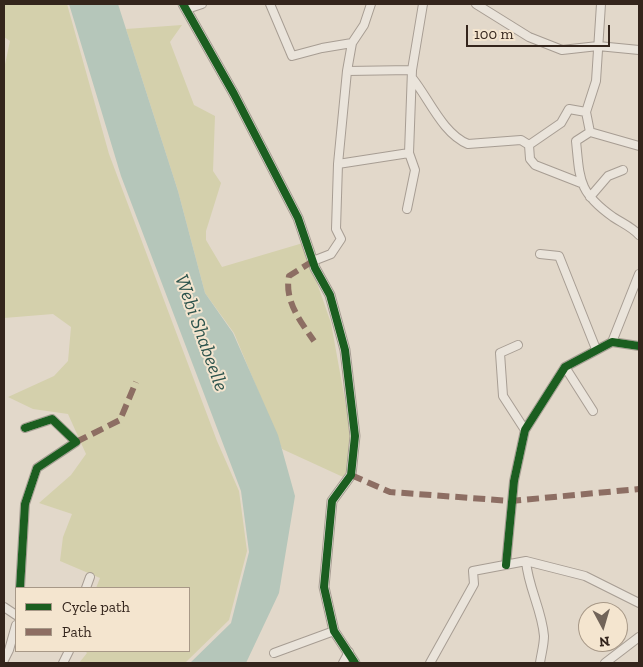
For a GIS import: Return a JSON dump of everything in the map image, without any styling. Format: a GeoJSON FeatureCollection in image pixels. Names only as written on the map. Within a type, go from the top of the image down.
{"type":"FeatureCollection","features":[{"type":"Feature","properties":{"kind":"street"},"geometry":{"type":"LineString","coordinates":[[202,4],[185,7],[234,94],[298,218],[313,261],[330,295],[345,350],[355,436],[351,475],[332,501],[324,587],[334,631],[355,663]]}},
{"type":"Feature","properties":{"kind":"street"},"geometry":{"type":"LineString","coordinates":[[270,4],[292,56],[322,48],[352,44]]}},
{"type":"Feature","properties":{"kind":"street"},"geometry":{"type":"LineString","coordinates":[[313,261],[331,254],[341,239],[336,229],[338,164],[347,71],[352,44],[364,25],[371,4]]}},
{"type":"Feature","properties":{"kind":"street"},"geometry":{"type":"LineString","coordinates":[[407,209],[415,170],[409,153],[412,70],[423,4]]}},
{"type":"Feature","properties":{"kind":"street"},"geometry":{"type":"LineString","coordinates":[[476,4],[485,6],[548,46],[562,50],[598,46],[639,50]]}},
{"type":"Feature","properties":{"kind":"street"},"geometry":{"type":"LineString","coordinates":[[590,132],[586,112],[596,81],[601,4]]}},
{"type":"Feature","properties":{"kind":"street"},"geometry":{"type":"LineString","coordinates":[[347,71],[412,70]]}},
{"type":"Feature","properties":{"kind":"street"},"geometry":{"type":"LineString","coordinates":[[412,79],[443,122],[462,142],[468,144],[521,140],[529,145]]}},
{"type":"Feature","properties":{"kind":"street"},"geometry":{"type":"LineString","coordinates":[[529,145],[561,123],[568,109],[586,112]]}},
{"type":"Feature","properties":{"kind":"street"},"geometry":{"type":"LineString","coordinates":[[639,146],[590,132],[576,140],[581,183],[590,197],[610,215],[639,235]]}},
{"type":"Feature","properties":{"kind":"street"},"geometry":{"type":"LineString","coordinates":[[529,145],[530,159],[535,165],[581,183]]}},
{"type":"Feature","properties":{"kind":"street"},"geometry":{"type":"LineString","coordinates":[[338,164],[409,153]]}},
{"type":"Feature","properties":{"kind":"street"},"geometry":{"type":"LineString","coordinates":[[590,197],[608,176],[623,170]]}},
{"type":"Feature","properties":{"kind":"street"},"geometry":{"type":"LineString","coordinates":[[540,254],[559,256],[596,349]]}},
{"type":"Feature","properties":{"kind":"street"},"geometry":{"type":"LineString","coordinates":[[612,342],[639,276]]}},
{"type":"Feature","properties":{"kind":"street"},"geometry":{"type":"LineString","coordinates":[[506,565],[514,481],[525,430],[565,367],[612,342],[639,346]]}},
{"type":"Feature","properties":{"kind":"street"},"geometry":{"type":"LineString","coordinates":[[518,345],[500,353],[500,361],[503,396],[525,430]]}},
{"type":"Feature","properties":{"kind":"street"},"geometry":{"type":"LineString","coordinates":[[565,367],[593,411]]}},
{"type":"Feature","properties":{"kind":"street"},"geometry":{"type":"LineString","coordinates":[[20,587],[25,504],[37,468],[76,442],[52,418],[25,428]]}},
{"type":"Feature","properties":{"kind":"street"},"geometry":{"type":"LineString","coordinates":[[526,561],[529,584],[534,595],[544,638],[540,663]]}},
{"type":"Feature","properties":{"kind":"street"},"geometry":{"type":"LineString","coordinates":[[430,663],[474,584],[473,571],[526,561],[585,576],[639,603]]}},
{"type":"Feature","properties":{"kind":"street"},"geometry":{"type":"LineString","coordinates":[[86,587],[90,577]]}},
{"type":"Feature","properties":{"kind":"street"},"geometry":{"type":"LineString","coordinates":[[4,607],[15,614]]}},
{"type":"Feature","properties":{"kind":"street"},"geometry":{"type":"LineString","coordinates":[[4,660],[15,629]]}},
{"type":"Feature","properties":{"kind":"street"},"geometry":{"type":"LineString","coordinates":[[274,653],[334,631]]}},
{"type":"Feature","properties":{"kind":"street"},"geometry":{"type":"LineString","coordinates":[[605,663],[639,636]]}},
{"type":"Feature","properties":{"kind":"street"},"geometry":{"type":"LineString","coordinates":[[343,663],[349,652]]}},
{"type":"Feature","properties":{"kind":"shaded area"},"geometry":{"type":"Polygon","coordinates":[[[4,4],[67,4],[109,154],[217,441],[239,491],[247,551],[229,620],[185,663],[79,663],[86,652],[190,652],[190,587],[96,587],[100,578],[60,561],[63,537],[72,514],[39,503],[71,475],[86,454],[68,414],[33,409],[8,397],[54,376],[68,361],[71,327],[53,314],[4,318],[4,69],[10,41],[4,37],[4,4]]]}},
{"type":"Feature","properties":{"kind":"shaded area"},"geometry":{"type":"Polygon","coordinates":[[[182,25],[170,42],[194,105],[215,116],[213,171],[221,183],[206,231],[206,240],[222,267],[303,243],[331,323],[352,439],[349,472],[343,477],[282,449],[234,333],[205,293],[178,191],[126,29],[182,25]]]}},
{"type":"Feature","properties":{"kind":"water","name":"Webi Shabeelle"},"geometry":{"type":"Polygon","coordinates":[[[69,4],[118,4],[178,191],[205,293],[233,333],[278,435],[295,496],[279,593],[246,663],[190,663],[231,623],[249,552],[241,491],[121,176],[69,4]]]}},
{"type":"Feature","properties":{"kind":"marked path"},"geometry":{"type":"LineString","coordinates":[[313,261],[289,276],[288,285],[291,303],[314,341]]}},
{"type":"Feature","properties":{"kind":"marked path"},"geometry":{"type":"LineString","coordinates":[[76,442],[120,420],[136,382]]}},
{"type":"Feature","properties":{"kind":"marked path"},"geometry":{"type":"LineString","coordinates":[[351,475],[390,492],[511,501],[639,489]]}},
{"type":"Feature","properties":{"kind":"cycle path"},"geometry":{"type":"LineString","coordinates":[[183,4],[234,94],[298,218],[315,268],[330,295],[345,350],[355,436],[351,475],[332,501],[324,587],[334,631],[355,663]]}},
{"type":"Feature","properties":{"kind":"cycle path"},"geometry":{"type":"LineString","coordinates":[[506,565],[514,481],[525,430],[565,367],[612,342],[639,346]]}},
{"type":"Feature","properties":{"kind":"cycle path"},"geometry":{"type":"LineString","coordinates":[[20,587],[25,504],[37,468],[76,442],[52,419],[25,428]]}}]}
